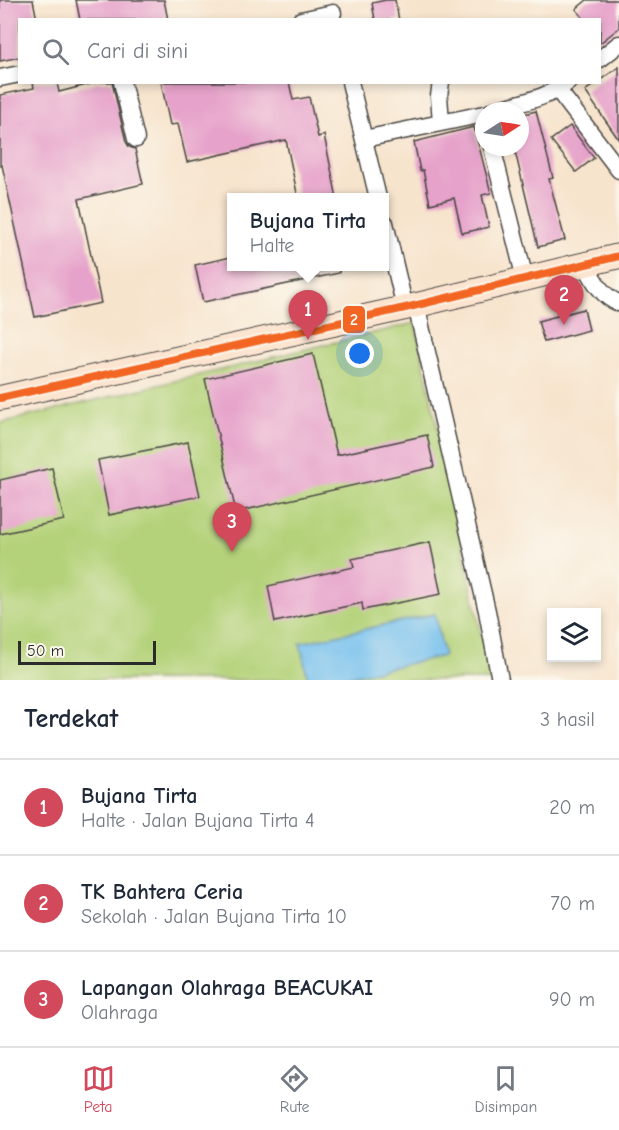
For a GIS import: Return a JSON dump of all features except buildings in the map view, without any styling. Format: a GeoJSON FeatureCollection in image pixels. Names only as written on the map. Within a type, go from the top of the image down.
{"type":"FeatureCollection","features":[{"type":"Feature","properties":{"kind":"street"},"geometry":{"type":"LineString","coordinates":[[308,18],[333,11]]}},
{"type":"Feature","properties":{"kind":"street"},"geometry":{"type":"LineString","coordinates":[[601,58],[619,44]]}},
{"type":"Feature","properties":{"kind":"street"},"geometry":{"type":"LineString","coordinates":[[0,78],[18,74]]}},
{"type":"Feature","properties":{"kind":"street"},"geometry":{"type":"LineString","coordinates":[[122,84],[136,139]]}},
{"type":"Feature","properties":{"kind":"street"},"geometry":{"type":"LineString","coordinates":[[350,84],[377,193]]}},
{"type":"Feature","properties":{"kind":"street"},"geometry":{"type":"LineString","coordinates":[[441,84],[439,96],[441,122]]}},
{"type":"Feature","properties":{"kind":"street"},"geometry":{"type":"LineString","coordinates":[[511,102],[536,90],[563,86],[619,170]]}},
{"type":"Feature","properties":{"kind":"street"},"geometry":{"type":"LineString","coordinates":[[364,139],[475,116]]}},
{"type":"Feature","properties":{"kind":"street"},"geometry":{"type":"LineString","coordinates":[[494,156],[525,279]]}},
{"type":"Feature","properties":{"kind":"street"},"geometry":{"type":"LineString","coordinates":[[389,239],[410,307],[487,611],[500,680]]}},
{"type":"Feature","properties":{"kind":"street"},"geometry":{"type":"LineString","coordinates":[[0,398],[410,307],[619,256]]}},
{"type":"Feature","properties":{"kind":"street"},"geometry":{"type":"LineString","coordinates":[[586,265],[594,283],[613,301],[619,303]]}},
{"type":"Feature","properties":{"kind":"green space"},"geometry":{"type":"Polygon","coordinates":[[[415,323],[491,680],[0,680],[0,423],[415,323]]]}},
{"type":"Feature","properties":{"kind":"water"},"geometry":{"type":"Polygon","coordinates":[[[435,614],[444,656],[335,680],[308,680],[300,643],[435,614]]]}},
{"type":"Feature","properties":{"kind":"transit line","name":"2"},"geometry":{"type":"LineString","coordinates":[[0,398],[405,308],[619,256]]}},
{"type":"Feature","properties":{"kind":"place","name":"TK Bahtera Ceria"},"geometry":{"type":"Point","coordinates":[564,325]}},
{"type":"Feature","properties":{"kind":"place","name":"Bujana Tirta"},"geometry":{"type":"Point","coordinates":[308,340]}},
{"type":"Feature","properties":{"kind":"place","name":"Lapangan Olahraga BEACUKAI"},"geometry":{"type":"Point","coordinates":[232,552]}}]}
